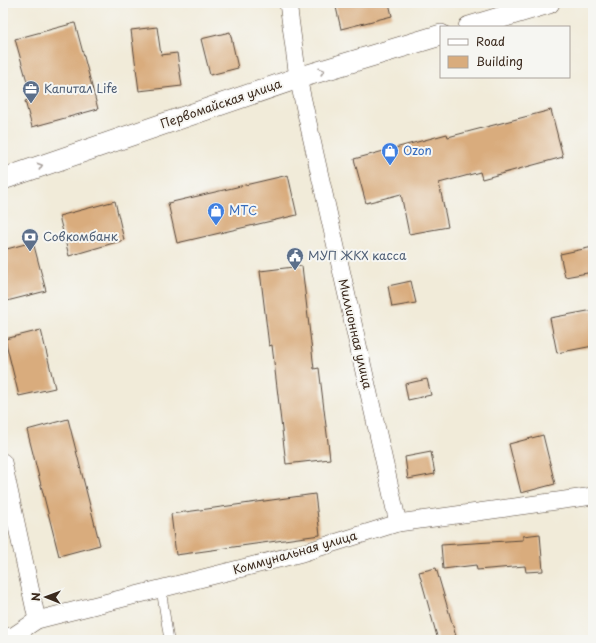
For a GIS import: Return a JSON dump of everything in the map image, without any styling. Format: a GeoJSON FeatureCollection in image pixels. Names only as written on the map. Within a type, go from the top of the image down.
{"type":"FeatureCollection","features":[{"type":"Feature","properties":{"kind":"street","name":"Миллионная улица"},"geometry":{"type":"LineString","coordinates":[[288,3],[298,78],[398,523]]}},
{"type":"Feature","properties":{"kind":"street"},"geometry":{"type":"LineString","coordinates":[[471,26],[548,3]]}},
{"type":"Feature","properties":{"kind":"street","name":"Первомайская улица"},"geometry":{"type":"LineString","coordinates":[[3,179],[298,78],[440,35]]}},
{"type":"Feature","properties":{"kind":"street"},"geometry":{"type":"LineString","coordinates":[[3,462],[37,620]]}},
{"type":"Feature","properties":{"kind":"street","name":"Коммунальная улица"},"geometry":{"type":"LineString","coordinates":[[10,638],[37,620],[302,553],[398,523],[593,496]]}},
{"type":"Feature","properties":{"kind":"lane"},"geometry":{"type":"LineString","coordinates":[[161,589],[169,640]]}},
{"type":"Feature","properties":{"kind":"building"},"geometry":{"type":"Polygon","coordinates":[[[335,3],[389,3],[392,16],[341,29],[335,3]]]}},
{"type":"Feature","properties":{"kind":"building"},"geometry":{"type":"Polygon","coordinates":[[[75,23],[98,109],[32,127],[25,101],[32,99],[15,39],[75,23]]]}},
{"type":"Feature","properties":{"kind":"building"},"geometry":{"type":"Polygon","coordinates":[[[157,27],[161,55],[177,53],[182,86],[139,91],[131,30],[157,27]]]}},
{"type":"Feature","properties":{"kind":"building"},"geometry":{"type":"Polygon","coordinates":[[[230,32],[238,68],[210,75],[201,39],[230,32]]]}},
{"type":"Feature","properties":{"kind":"building"},"geometry":{"type":"Polygon","coordinates":[[[551,110],[563,157],[482,179],[480,172],[439,183],[448,227],[409,234],[401,194],[366,203],[354,159],[447,134],[448,137],[551,110]]]}},
{"type":"Feature","properties":{"kind":"building"},"geometry":{"type":"Polygon","coordinates":[[[288,175],[297,215],[177,243],[168,203],[288,175]]]}},
{"type":"Feature","properties":{"kind":"building"},"geometry":{"type":"Polygon","coordinates":[[[115,201],[124,240],[69,256],[59,216],[115,201]]]}},
{"type":"Feature","properties":{"kind":"building"},"geometry":{"type":"Polygon","coordinates":[[[33,242],[46,291],[3,302],[3,250],[33,242]]]}},
{"type":"Feature","properties":{"kind":"building"},"geometry":{"type":"Polygon","coordinates":[[[593,247],[593,272],[565,277],[560,254],[593,247]]]}},
{"type":"Feature","properties":{"kind":"building"},"geometry":{"type":"Polygon","coordinates":[[[302,266],[314,369],[319,368],[330,459],[286,464],[272,345],[269,346],[260,271],[302,266]]]}},
{"type":"Feature","properties":{"kind":"building"},"geometry":{"type":"Polygon","coordinates":[[[411,281],[416,303],[392,307],[388,286],[411,281]]]}},
{"type":"Feature","properties":{"kind":"building"},"geometry":{"type":"Polygon","coordinates":[[[593,310],[593,346],[557,353],[550,318],[593,310]]]}},
{"type":"Feature","properties":{"kind":"building"},"geometry":{"type":"Polygon","coordinates":[[[41,330],[55,388],[19,396],[5,339],[41,330]]]}},
{"type":"Feature","properties":{"kind":"building"},"geometry":{"type":"Polygon","coordinates":[[[427,379],[431,395],[408,400],[405,384],[427,379]]]}},
{"type":"Feature","properties":{"kind":"building"},"geometry":{"type":"Polygon","coordinates":[[[68,419],[100,545],[59,556],[27,430],[68,419]]]}},
{"type":"Feature","properties":{"kind":"building"},"geometry":{"type":"Polygon","coordinates":[[[543,435],[555,484],[521,493],[509,444],[543,435]]]}},
{"type":"Feature","properties":{"kind":"building"},"geometry":{"type":"Polygon","coordinates":[[[431,452],[435,474],[408,479],[405,457],[431,452]]]}},
{"type":"Feature","properties":{"kind":"building"},"geometry":{"type":"Polygon","coordinates":[[[315,494],[320,535],[176,555],[171,514],[315,494]]]}},
{"type":"Feature","properties":{"kind":"building"},"geometry":{"type":"Polygon","coordinates":[[[540,534],[543,571],[526,572],[525,566],[477,570],[476,565],[443,569],[441,545],[523,540],[523,536],[540,534]]]}},
{"type":"Feature","properties":{"kind":"building"},"geometry":{"type":"Polygon","coordinates":[[[436,568],[457,640],[438,640],[419,572],[436,568]]]}},
{"type":"Feature","properties":{"kind":"place","name":"Капитал Life"},"geometry":{"type":"Point","coordinates":[31,104]}},
{"type":"Feature","properties":{"kind":"place","name":"Ozon"},"geometry":{"type":"Point","coordinates":[390,166]}},
{"type":"Feature","properties":{"kind":"place","name":"МТС"},"geometry":{"type":"Point","coordinates":[216,226]}},
{"type":"Feature","properties":{"kind":"place","name":"Совкомбанк"},"geometry":{"type":"Point","coordinates":[30,252]}},
{"type":"Feature","properties":{"kind":"place","name":"МУП ЖКХ касса"},"geometry":{"type":"Point","coordinates":[295,271]}}]}
